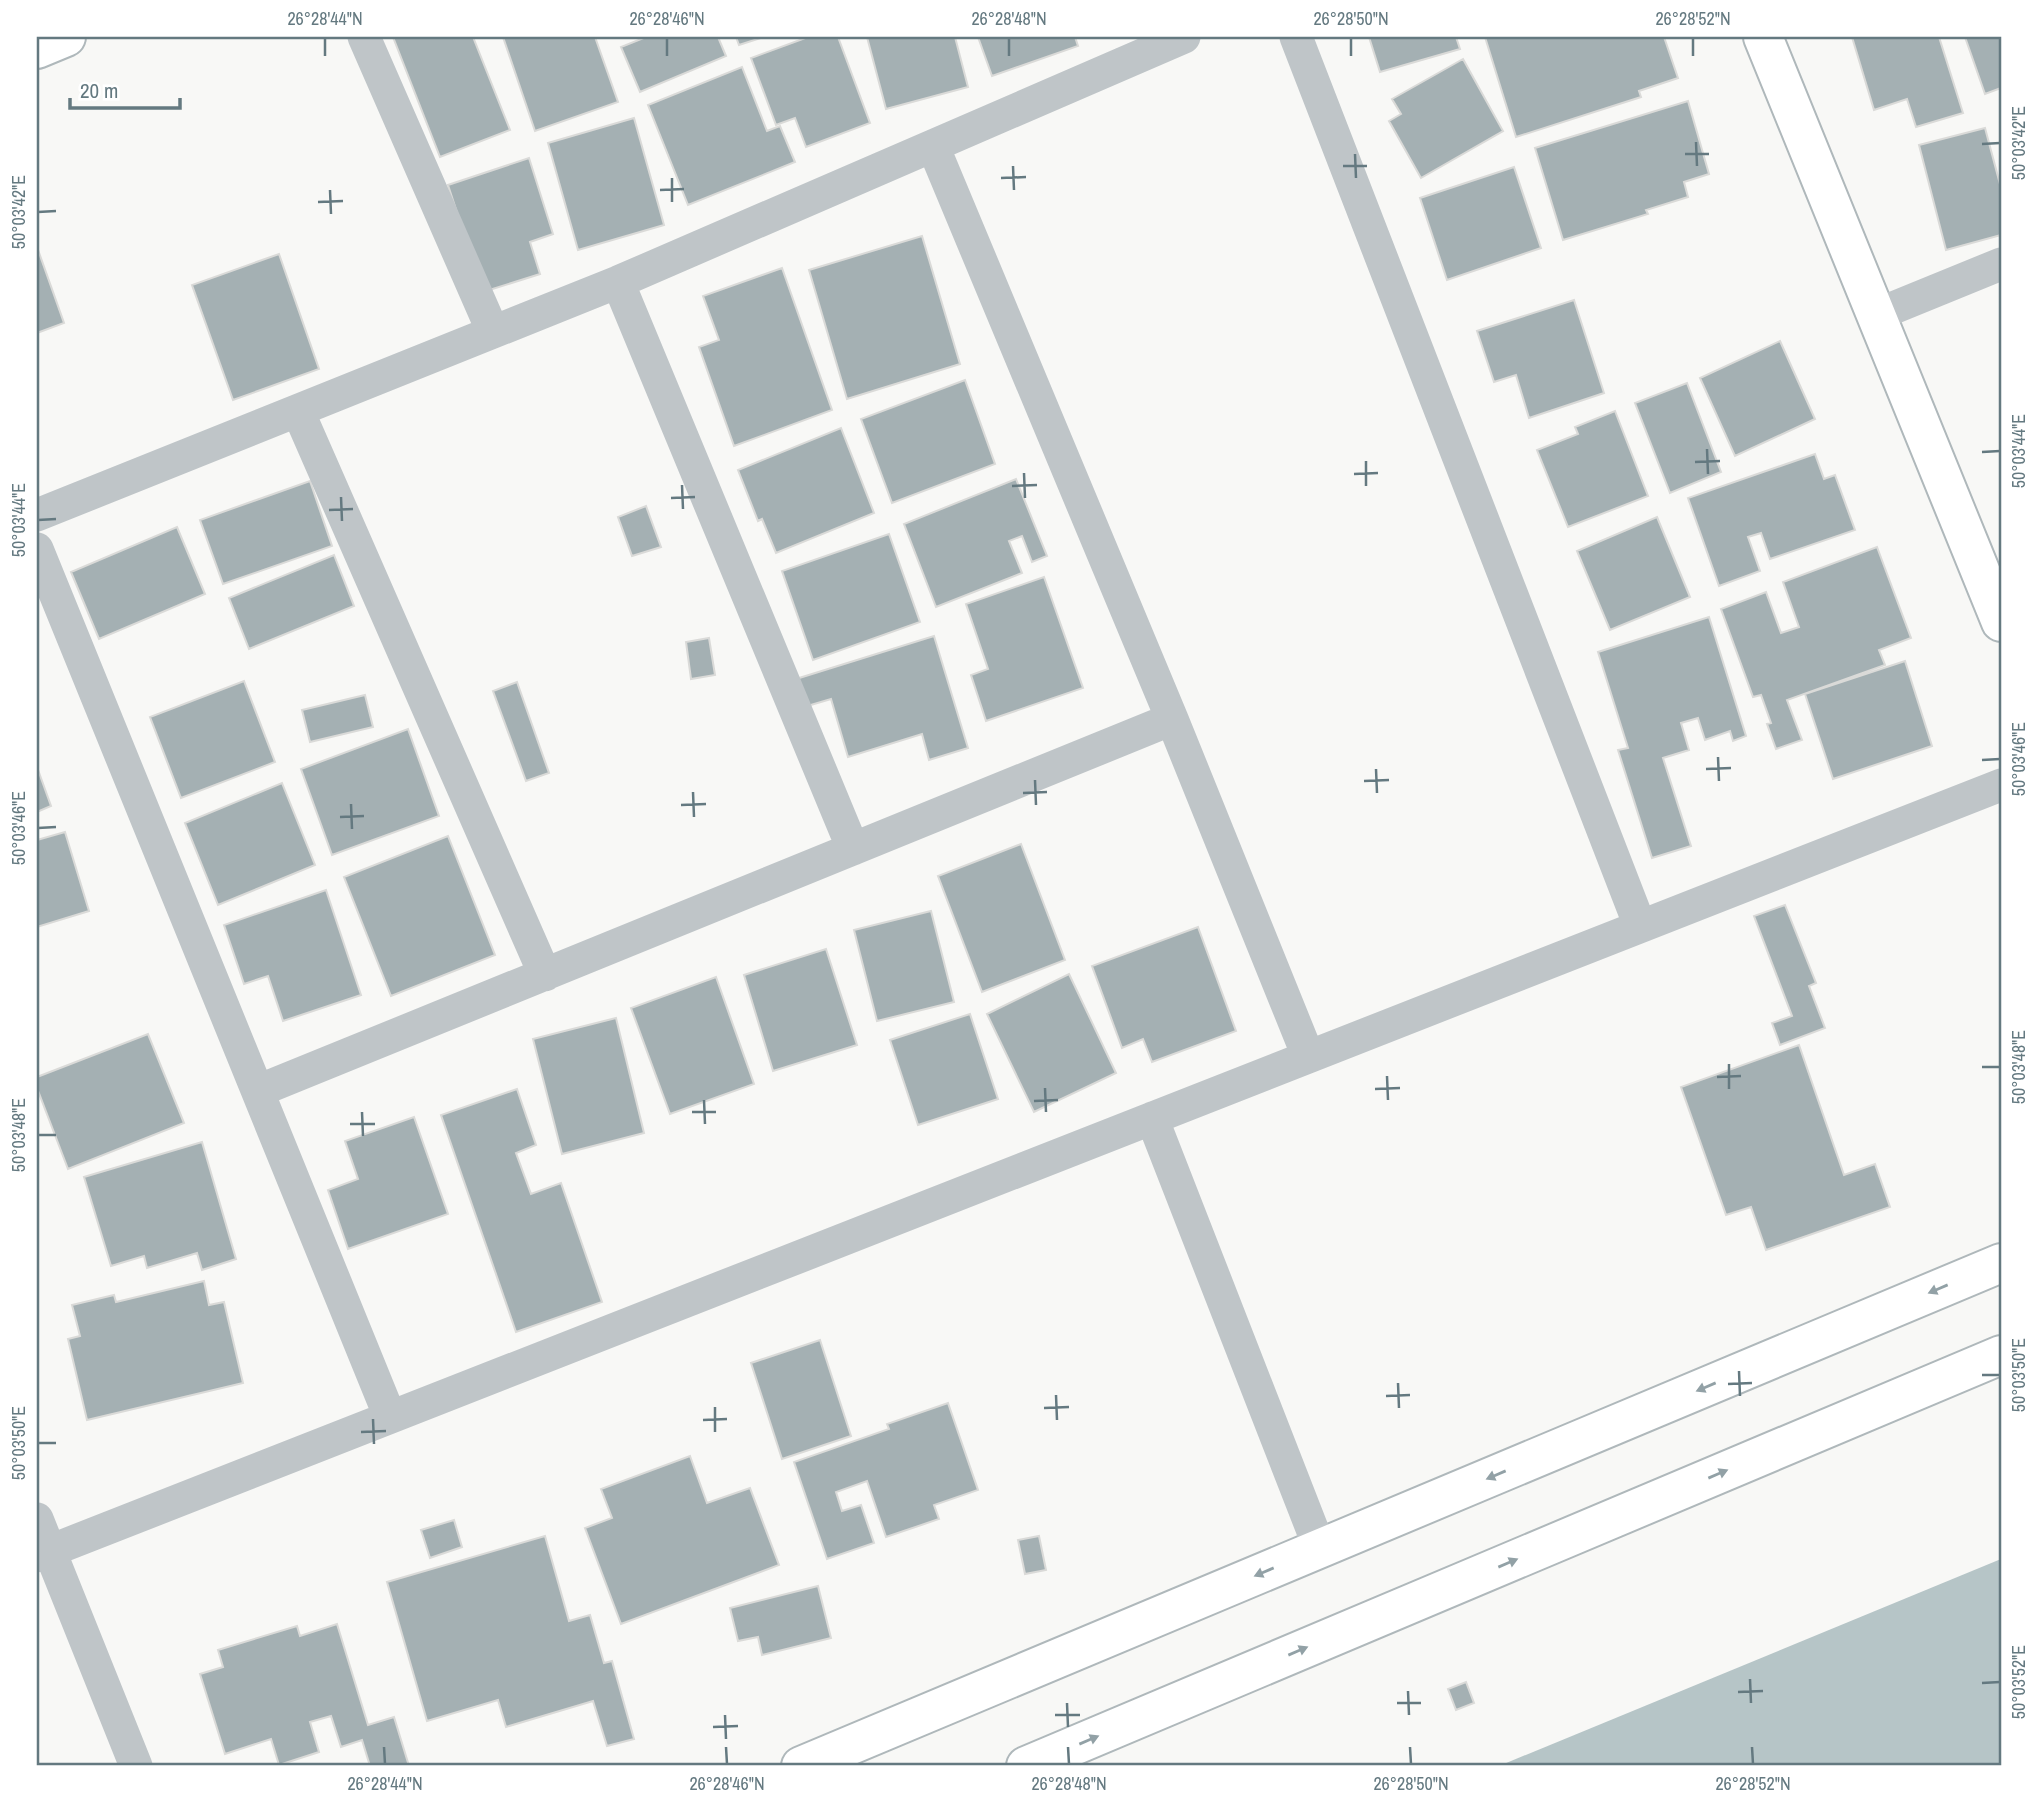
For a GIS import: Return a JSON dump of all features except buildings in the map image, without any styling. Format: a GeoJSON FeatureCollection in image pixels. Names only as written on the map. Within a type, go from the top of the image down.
{"type":"FeatureCollection","features":[{"type":"Feature","properties":{"kind":"street"},"geometry":{"type":"LineString","coordinates":[[37,49],[66,37]]}},
{"type":"Feature","properties":{"kind":"street"},"geometry":{"type":"LineString","coordinates":[[364,37],[493,332]]}},
{"type":"Feature","properties":{"kind":"street"},"geometry":{"type":"LineString","coordinates":[[37,515],[618,282],[1184,37]]}},
{"type":"Feature","properties":{"kind":"street"},"geometry":{"type":"LineString","coordinates":[[1296,37],[1640,926]]}},
{"type":"Feature","properties":{"kind":"street"},"geometry":{"type":"LineString","coordinates":[[1763,37],[2001,622]]}},
{"type":"Feature","properties":{"kind":"street"},"geometry":{"type":"LineString","coordinates":[[933,146],[1172,719],[1308,1056]]}},
{"type":"Feature","properties":{"kind":"street"},"geometry":{"type":"LineString","coordinates":[[1876,315],[2001,264]]}},
{"type":"Feature","properties":{"kind":"street"},"geometry":{"type":"LineString","coordinates":[[618,282],[853,849]]}},
{"type":"Feature","properties":{"kind":"street"},"geometry":{"type":"LineString","coordinates":[[298,411],[545,975]]}},
{"type":"Feature","properties":{"kind":"street"},"geometry":{"type":"LineString","coordinates":[[37,549],[390,1416]]}},
{"type":"Feature","properties":{"kind":"street"},"geometry":{"type":"LineString","coordinates":[[258,1091],[1172,719]]}},
{"type":"Feature","properties":{"kind":"street"},"geometry":{"type":"LineString","coordinates":[[43,1553],[2001,785]]}},
{"type":"Feature","properties":{"kind":"street"},"geometry":{"type":"LineString","coordinates":[[1152,1118],[1320,1549]]}},
{"type":"Feature","properties":{"kind":"street"},"geometry":{"type":"LineString","coordinates":[[801,1766],[2001,1263]]}},
{"type":"Feature","properties":{"kind":"street"},"geometry":{"type":"LineString","coordinates":[[1026,1766],[2001,1354]]}},
{"type":"Feature","properties":{"kind":"street"},"geometry":{"type":"LineString","coordinates":[[37,1519],[43,1553],[136,1766]]}},
{"type":"Feature","properties":{"kind":"shaded area"},"geometry":{"type":"Polygon","coordinates":[[[2001,1559],[2001,1766],[1499,1766],[2001,1559]]]}}]}
